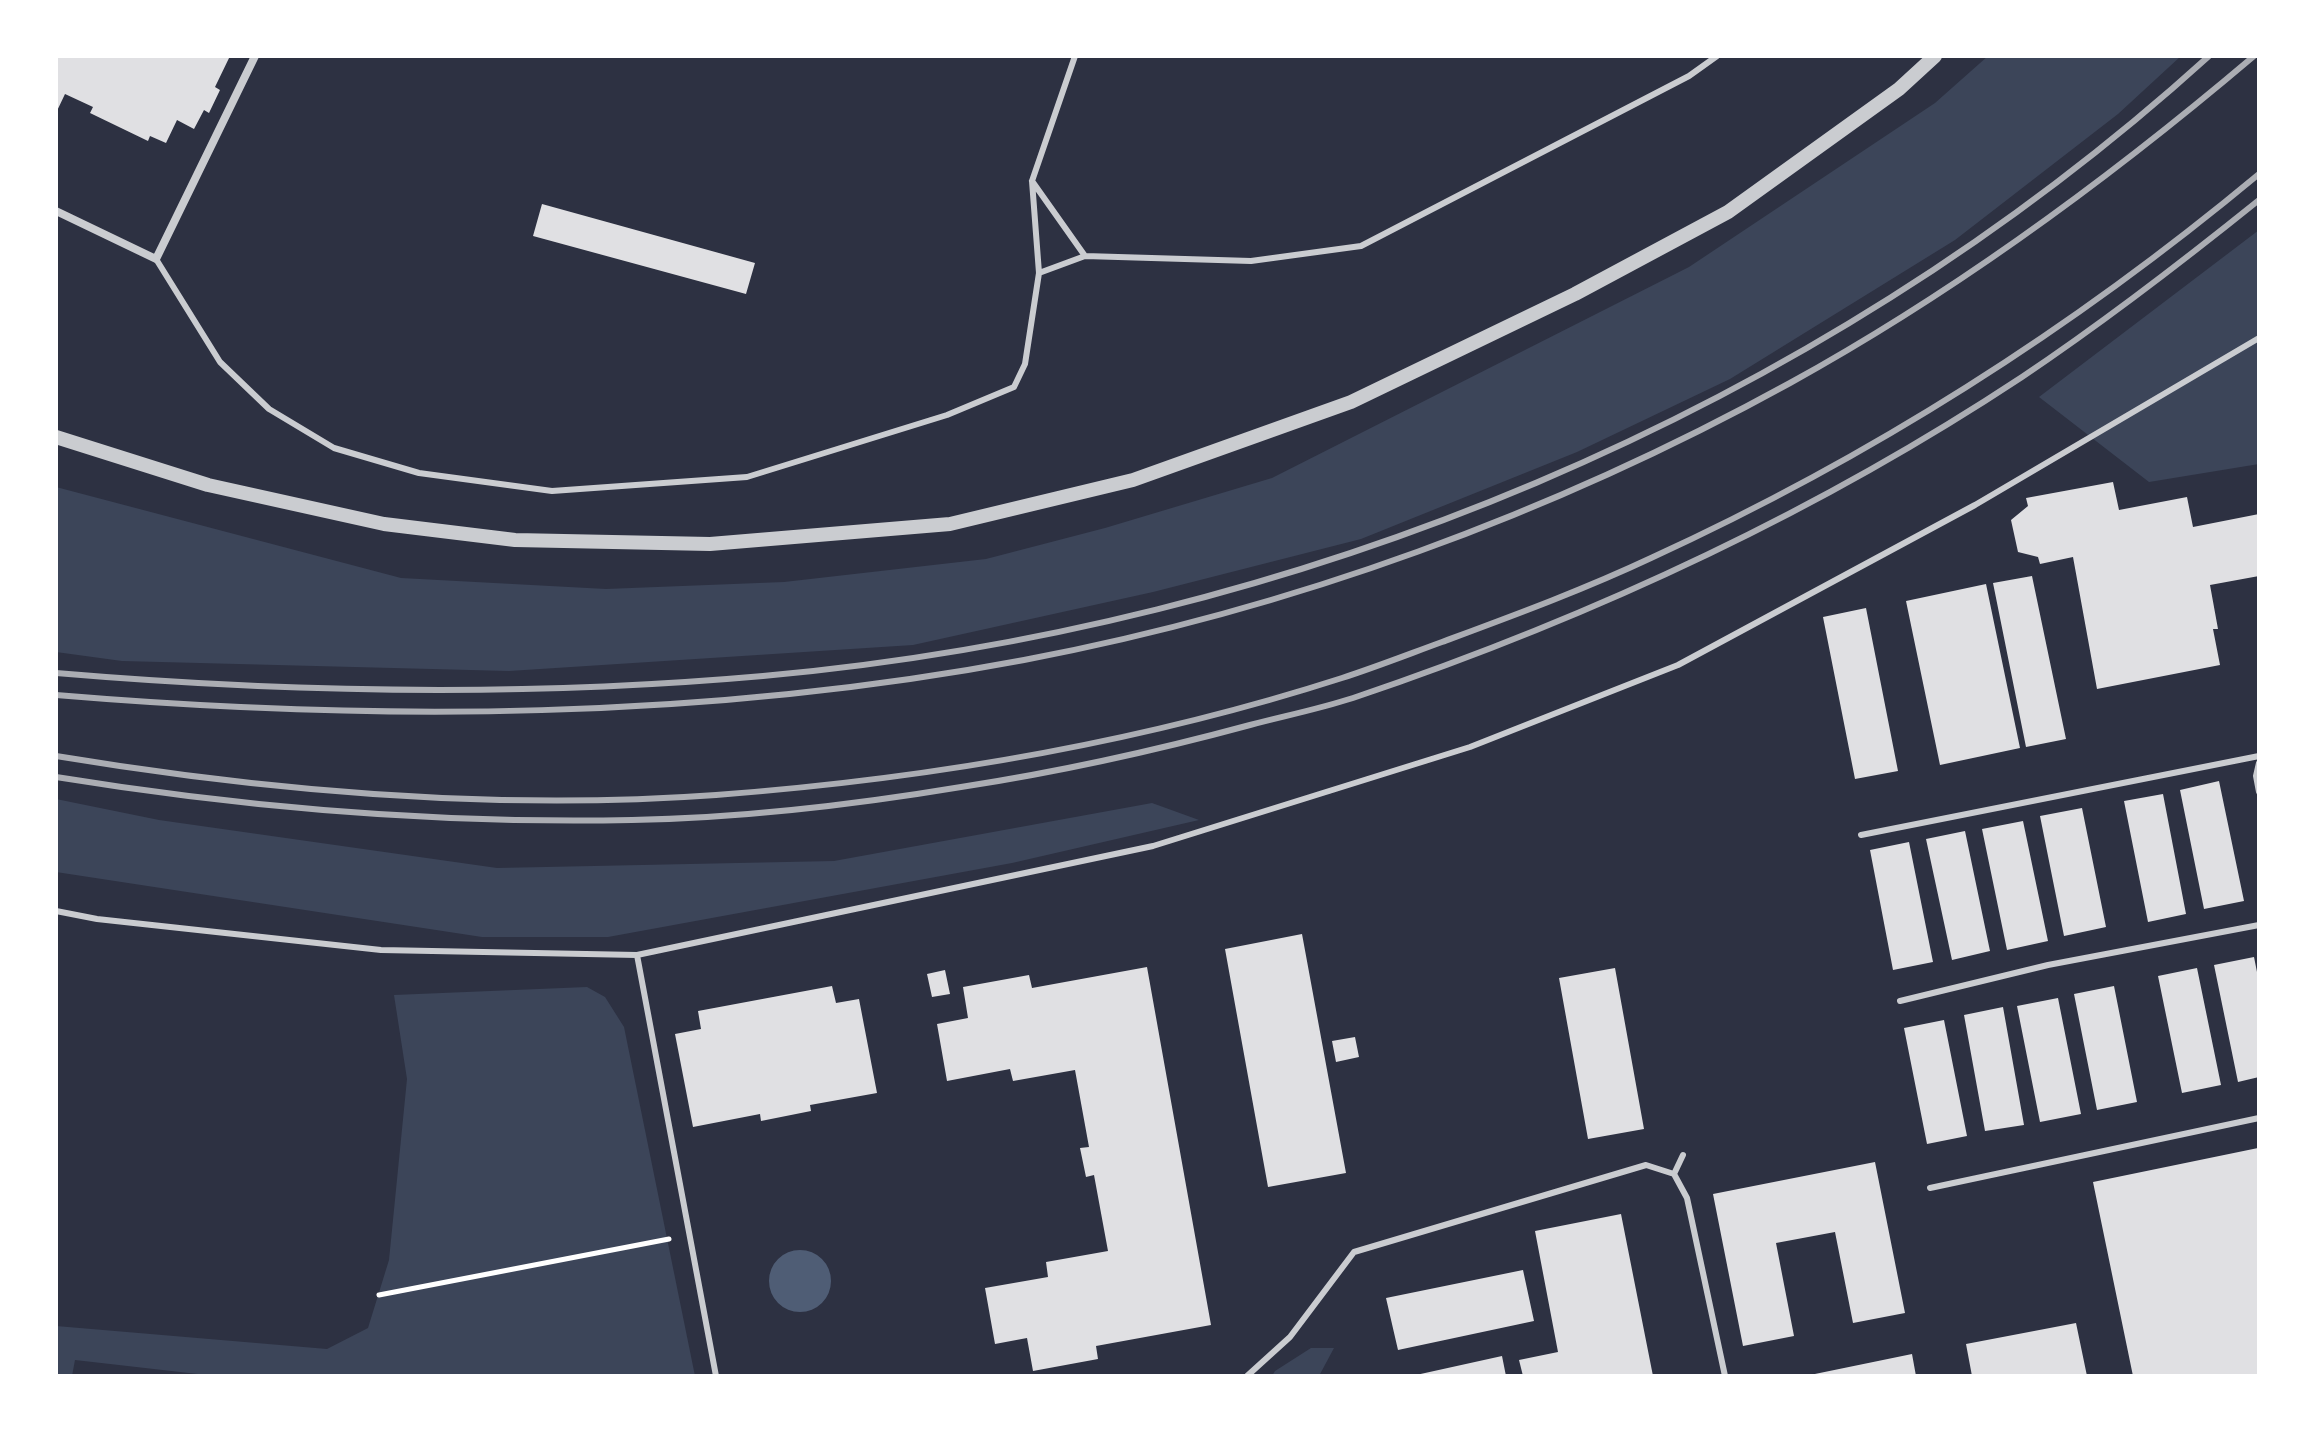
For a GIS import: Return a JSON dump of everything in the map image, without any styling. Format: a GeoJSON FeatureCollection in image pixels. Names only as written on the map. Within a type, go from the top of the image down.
{"type":"FeatureCollection","features":[{"type":"Feature","properties":{"kind":"street"},"geometry":{"type":"LineString","coordinates":[[56,211],[156,259],[255,56]]}},
{"type":"Feature","properties":{"kind":"street"},"geometry":{"type":"LineString","coordinates":[[56,437],[222,488],[384,524],[515,540],[710,544],[950,524],[1133,480],[1365,395],[1575,294],[1728,212],[1899,89],[1935,56]]}},
{"type":"Feature","properties":{"kind":"lane"},"geometry":{"type":"LineString","coordinates":[[156,259],[220,362],[269,409],[334,448],[419,473],[552,491],[747,477],[947,415],[1014,387],[1025,364],[1039,273],[1032,181],[1075,56]]}},
{"type":"Feature","properties":{"kind":"lane"},"geometry":{"type":"LineString","coordinates":[[1039,273],[1085,256],[1251,261],[1361,246],[1689,76],[1717,56]]}},
{"type":"Feature","properties":{"kind":"lane"},"geometry":{"type":"LineString","coordinates":[[1032,181],[1085,256]]}},
{"type":"Feature","properties":{"kind":"lane"},"geometry":{"type":"LineString","coordinates":[[56,911],[97,919],[381,950],[637,955],[1153,846],[1470,747],[1678,665],[1975,505],[2259,338]]}},
{"type":"Feature","properties":{"kind":"lane"},"geometry":{"type":"LineString","coordinates":[[1861,835],[2259,756]]}},
{"type":"Feature","properties":{"kind":"lane"},"geometry":{"type":"LineString","coordinates":[[2259,763],[2256,776],[2259,792]]}},
{"type":"Feature","properties":{"kind":"lane"},"geometry":{"type":"LineString","coordinates":[[1900,1001],[2048,965],[2259,925]]}},
{"type":"Feature","properties":{"kind":"lane"},"geometry":{"type":"LineString","coordinates":[[637,955],[716,1376]]}},
{"type":"Feature","properties":{"kind":"lane"},"geometry":{"type":"LineString","coordinates":[[1930,1188],[2259,1118]]}},
{"type":"Feature","properties":{"kind":"lane"},"geometry":{"type":"LineString","coordinates":[[1674,1174],[1683,1155]]}},
{"type":"Feature","properties":{"kind":"lane"},"geometry":{"type":"LineString","coordinates":[[1247,1376],[1290,1337],[1354,1252],[1646,1165],[1674,1174],[1687,1198],[1725,1376]]}},
{"type":"Feature","properties":{"kind":"path"},"geometry":{"type":"LineString","coordinates":[[379,1295],[690,1235]]}},
{"type":"Feature","properties":{"kind":"shaded area"},"geometry":{"type":"Polygon","coordinates":[[[1988,56],[2181,56],[2118,114],[1955,240],[1730,379],[1577,452],[1361,539],[1153,592],[913,645],[509,671],[122,661],[56,652],[56,487],[401,578],[606,589],[784,582],[986,559],[1105,528],[1272,478],[1689,267],[1935,103],[1988,56]]]}},
{"type":"Feature","properties":{"kind":"shaded area"},"geometry":{"type":"Polygon","coordinates":[[[2259,230],[2259,464],[2149,482],[2039,397],[2259,230]]]}},
{"type":"Feature","properties":{"kind":"shaded area"},"geometry":{"type":"Polygon","coordinates":[[[56,799],[159,820],[497,868],[834,861],[1152,803],[1199,820],[1012,863],[608,937],[482,937],[56,872],[56,799]]]}},
{"type":"Feature","properties":{"kind":"shaded area"},"geometry":{"type":"Polygon","coordinates":[[[587,987],[605,997],[624,1027],[695,1376],[215,1376],[75,1360],[72,1376],[56,1376],[56,1326],[327,1349],[368,1328],[389,1260],[407,1079],[394,995],[587,987]]]}},
{"type":"Feature","properties":{"kind":"shaded area"},"geometry":{"type":"Polygon","coordinates":[[[800,1250],[812,1252],[822,1259],[829,1269],[829,1293],[822,1303],[812,1310],[800,1312],[788,1310],[778,1303],[771,1293],[769,1281],[771,1269],[778,1259],[788,1252],[800,1250]]]}},
{"type":"Feature","properties":{"kind":"shaded area"},"geometry":{"type":"Polygon","coordinates":[[[1311,1348],[1334,1348],[1319,1376],[1272,1376],[1275,1371],[1311,1348]]]}},
{"type":"Feature","properties":{"kind":"building"},"geometry":{"type":"Polygon","coordinates":[[[56,56],[230,56],[215,87],[220,90],[209,113],[204,110],[194,129],[177,120],[166,143],[150,136],[148,141],[90,113],[93,107],[65,94],[56,113],[56,56]]]}},
{"type":"Feature","properties":{"kind":"building"},"geometry":{"type":"Polygon","coordinates":[[[542,204],[755,263],[746,294],[533,236],[542,204]]]}},
{"type":"Feature","properties":{"kind":"building"},"geometry":{"type":"Polygon","coordinates":[[[2113,482],[2119,510],[2187,497],[2193,527],[2259,514],[2259,576],[2210,585],[2218,629],[2213,629],[2220,665],[2097,689],[2073,557],[2040,564],[2038,557],[2018,552],[2011,520],[2028,506],[2026,498],[2113,482]]]}},
{"type":"Feature","properties":{"kind":"building"},"geometry":{"type":"Polygon","coordinates":[[[2032,576],[2066,739],[2026,747],[1993,583],[2032,576]]]}},
{"type":"Feature","properties":{"kind":"building"},"geometry":{"type":"Polygon","coordinates":[[[1986,584],[2020,748],[1940,765],[1906,601],[1986,584]]]}},
{"type":"Feature","properties":{"kind":"building"},"geometry":{"type":"Polygon","coordinates":[[[1866,608],[1898,771],[1855,779],[1823,617],[1866,608]]]}},
{"type":"Feature","properties":{"kind":"building"},"geometry":{"type":"Polygon","coordinates":[[[2219,781],[2244,901],[2204,909],[2180,790],[2219,781]]]}},
{"type":"Feature","properties":{"kind":"building"},"geometry":{"type":"Polygon","coordinates":[[[2163,794],[2186,914],[2148,922],[2124,801],[2163,794]]]}},
{"type":"Feature","properties":{"kind":"building"},"geometry":{"type":"Polygon","coordinates":[[[2082,808],[2106,927],[2064,936],[2040,816],[2082,808]]]}},
{"type":"Feature","properties":{"kind":"building"},"geometry":{"type":"Polygon","coordinates":[[[2023,821],[2048,941],[2007,950],[1982,829],[2023,821]]]}},
{"type":"Feature","properties":{"kind":"building"},"geometry":{"type":"Polygon","coordinates":[[[1965,831],[1990,951],[1952,960],[1926,839],[1965,831]]]}},
{"type":"Feature","properties":{"kind":"building"},"geometry":{"type":"Polygon","coordinates":[[[1909,842],[1933,962],[1893,970],[1870,850],[1909,842]]]}},
{"type":"Feature","properties":{"kind":"building"},"geometry":{"type":"Polygon","coordinates":[[[1302,934],[1346,1173],[1268,1187],[1225,949],[1302,934]]]}},
{"type":"Feature","properties":{"kind":"building"},"geometry":{"type":"Polygon","coordinates":[[[2254,957],[2259,982],[2259,1077],[2238,1082],[2214,965],[2254,957]]]}},
{"type":"Feature","properties":{"kind":"building"},"geometry":{"type":"Polygon","coordinates":[[[1147,967],[1211,1325],[1096,1346],[1098,1359],[1033,1371],[1027,1338],[995,1344],[985,1288],[1048,1277],[1046,1262],[1108,1251],[1094,1175],[1086,1177],[1080,1148],[1089,1147],[1075,1070],[1013,1081],[1010,1069],[947,1081],[937,1024],[968,1018],[963,987],[1029,975],[1032,988],[1147,967]]]}},
{"type":"Feature","properties":{"kind":"building"},"geometry":{"type":"Polygon","coordinates":[[[1615,968],[1644,1129],[1588,1139],[1559,978],[1615,968]]]}},
{"type":"Feature","properties":{"kind":"building"},"geometry":{"type":"Polygon","coordinates":[[[2197,968],[2221,1085],[2182,1093],[2158,976],[2197,968]]]}},
{"type":"Feature","properties":{"kind":"building"},"geometry":{"type":"Polygon","coordinates":[[[945,970],[950,994],[932,997],[927,974],[945,970]]]}},
{"type":"Feature","properties":{"kind":"building"},"geometry":{"type":"Polygon","coordinates":[[[832,986],[836,1003],[859,999],[877,1093],[810,1105],[811,1111],[761,1121],[760,1114],[693,1127],[675,1034],[701,1029],[698,1011],[832,986]]]}},
{"type":"Feature","properties":{"kind":"building"},"geometry":{"type":"Polygon","coordinates":[[[2114,986],[2137,1102],[2097,1110],[2074,994],[2114,986]]]}},
{"type":"Feature","properties":{"kind":"building"},"geometry":{"type":"Polygon","coordinates":[[[2058,998],[2081,1114],[2040,1122],[2017,1006],[2058,998]]]}},
{"type":"Feature","properties":{"kind":"building"},"geometry":{"type":"Polygon","coordinates":[[[2003,1007],[2024,1125],[1985,1131],[1964,1015],[2003,1007]]]}},
{"type":"Feature","properties":{"kind":"building"},"geometry":{"type":"Polygon","coordinates":[[[1944,1020],[1967,1136],[1927,1144],[1904,1028],[1944,1020]]]}},
{"type":"Feature","properties":{"kind":"building"},"geometry":{"type":"Polygon","coordinates":[[[1355,1037],[1359,1057],[1336,1062],[1332,1041],[1355,1037]]]}},
{"type":"Feature","properties":{"kind":"building"},"geometry":{"type":"Polygon","coordinates":[[[2258,1148],[2259,1375],[2133,1376],[2093,1182],[2258,1148]]]}},
{"type":"Feature","properties":{"kind":"building"},"geometry":{"type":"Polygon","coordinates":[[[1875,1162],[1905,1313],[1853,1323],[1835,1232],[1776,1243],[1794,1336],[1743,1346],[1713,1194],[1875,1162]]]}},
{"type":"Feature","properties":{"kind":"building"},"geometry":{"type":"Polygon","coordinates":[[[1621,1214],[1653,1376],[1523,1376],[1519,1360],[1558,1352],[1535,1231],[1621,1214]]]}},
{"type":"Feature","properties":{"kind":"building"},"geometry":{"type":"Polygon","coordinates":[[[1523,1270],[1534,1321],[1398,1350],[1386,1298],[1523,1270]]]}},
{"type":"Feature","properties":{"kind":"building"},"geometry":{"type":"Polygon","coordinates":[[[2076,1323],[2087,1376],[1972,1376],[1966,1344],[2076,1323]]]}},
{"type":"Feature","properties":{"kind":"building"},"geometry":{"type":"Polygon","coordinates":[[[1912,1354],[1916,1376],[1810,1376],[1810,1375],[1912,1354]]]}},
{"type":"Feature","properties":{"kind":"building"},"geometry":{"type":"Polygon","coordinates":[[[1502,1356],[1506,1376],[1416,1376],[1416,1375],[1502,1356]]]}},
{"type":"Feature","properties":{"kind":"railway"},"geometry":{"type":"LineString","coordinates":[[56,673],[232,685],[409,690],[675,683],[763,676],[961,650],[1157,609],[1349,553],[1537,483],[1717,397],[1891,298],[2055,184],[2209,56]]}},
{"type":"Feature","properties":{"kind":"railway"},"geometry":{"type":"LineString","coordinates":[[56,695],[177,704],[420,712],[663,705],[784,695],[904,680],[1024,660],[1223,614],[1418,552],[1514,515],[1608,474],[1790,383],[1852,348],[1972,272],[2088,189],[2254,56]]}},
{"type":"Feature","properties":{"kind":"railway"},"geometry":{"type":"LineString","coordinates":[[56,756],[220,780],[384,795],[550,801],[633,799],[795,788],[954,768],[1111,739],[1266,701],[1380,665],[1600,581],[1732,519],[1812,477],[1890,433],[2043,337],[2189,231],[2259,174]]}},
{"type":"Feature","properties":{"kind":"railway"},"geometry":{"type":"LineString","coordinates":[[56,777],[199,797],[343,812],[559,821],[715,817],[798,810],[1034,775],[1314,709],[1353,698],[1527,634],[1613,598],[1781,518],[1944,427],[2022,377],[2142,291],[2259,200]]}}]}
